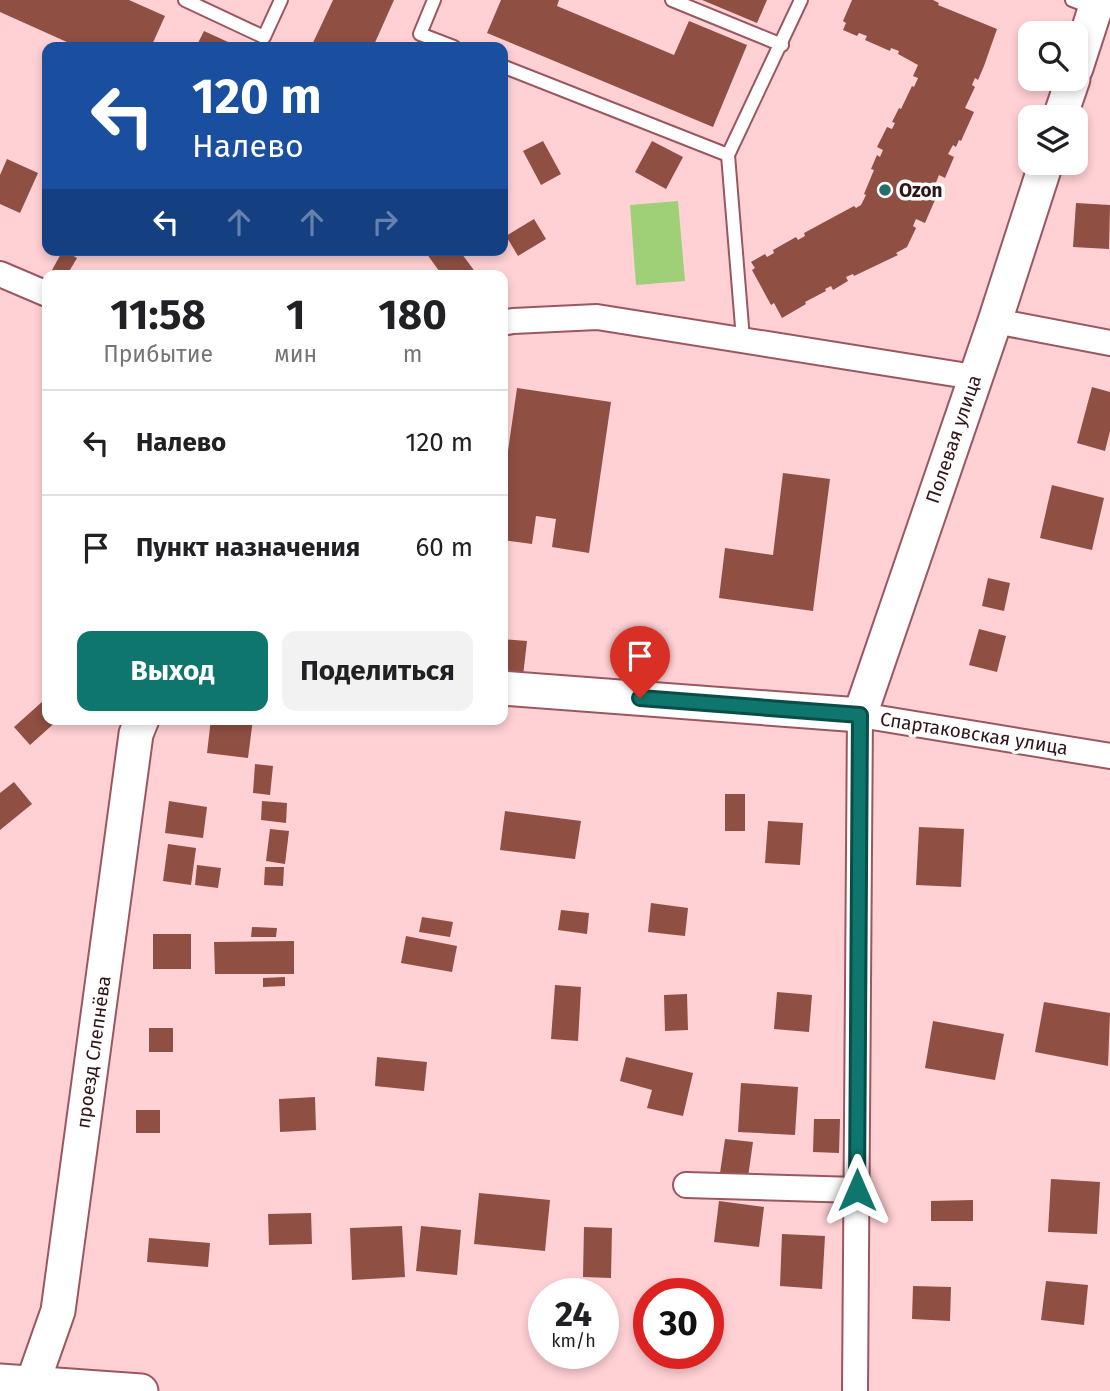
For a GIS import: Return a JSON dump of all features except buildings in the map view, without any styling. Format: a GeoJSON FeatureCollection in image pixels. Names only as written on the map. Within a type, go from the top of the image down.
{"type":"FeatureCollection","features":[{"type":"Feature","properties":{"kind":"street"},"geometry":{"type":"LineString","coordinates":[[1085,21],[1088,3]]}},
{"type":"Feature","properties":{"kind":"street","name":"Полевая улица"},"geometry":{"type":"LineString","coordinates":[[860,715],[1042,175]]}},
{"type":"Feature","properties":{"kind":"street"},"geometry":{"type":"LineString","coordinates":[[0,274],[42,292]]}},
{"type":"Feature","properties":{"kind":"street"},"geometry":{"type":"LineString","coordinates":[[508,322],[597,317],[974,377]]}},
{"type":"Feature","properties":{"kind":"street"},"geometry":{"type":"LineString","coordinates":[[995,321],[1110,343]]}},
{"type":"Feature","properties":{"kind":"street","name":"Спартаковская улица"},"geometry":{"type":"LineString","coordinates":[[508,688],[860,715],[1110,756]]}},
{"type":"Feature","properties":{"kind":"street"},"geometry":{"type":"LineString","coordinates":[[855,1391],[860,715]]}},
{"type":"Feature","properties":{"kind":"street","name":"проезд Слепнёва"},"geometry":{"type":"LineString","coordinates":[[33,1382],[58,1311],[136,734],[140,725]]}},
{"type":"Feature","properties":{"kind":"street"},"geometry":{"type":"LineString","coordinates":[[686,1185],[857,1190]]}},
{"type":"Feature","properties":{"kind":"street"},"geometry":{"type":"LineString","coordinates":[[0,1381],[141,1391]]}},
{"type":"Feature","properties":{"kind":"lane"},"geometry":{"type":"LineString","coordinates":[[185,0],[264,37],[281,0]]}},
{"type":"Feature","properties":{"kind":"lane"},"geometry":{"type":"LineString","coordinates":[[434,0],[420,34],[441,42]]}},
{"type":"Feature","properties":{"kind":"lane"},"geometry":{"type":"LineString","coordinates":[[672,0],[782,45]]}},
{"type":"Feature","properties":{"kind":"lane"},"geometry":{"type":"LineString","coordinates":[[743,339],[728,155],[801,0]]}},
{"type":"Feature","properties":{"kind":"lane"},"geometry":{"type":"LineString","coordinates":[[508,68],[728,155]]}},
{"type":"Feature","properties":{"kind":"green space"},"geometry":{"type":"Polygon","coordinates":[[[678,201],[685,281],[636,285],[630,205],[678,201]]]}},
{"type":"Feature","properties":{"kind":"place","name":"Ozon"},"geometry":{"type":"Point","coordinates":[885,190]}},
{"type":"Feature","properties":{"kind":"route"},"geometry":{"type":"LineString","coordinates":[[640,698],[860,715],[857,1190]]}}]}
